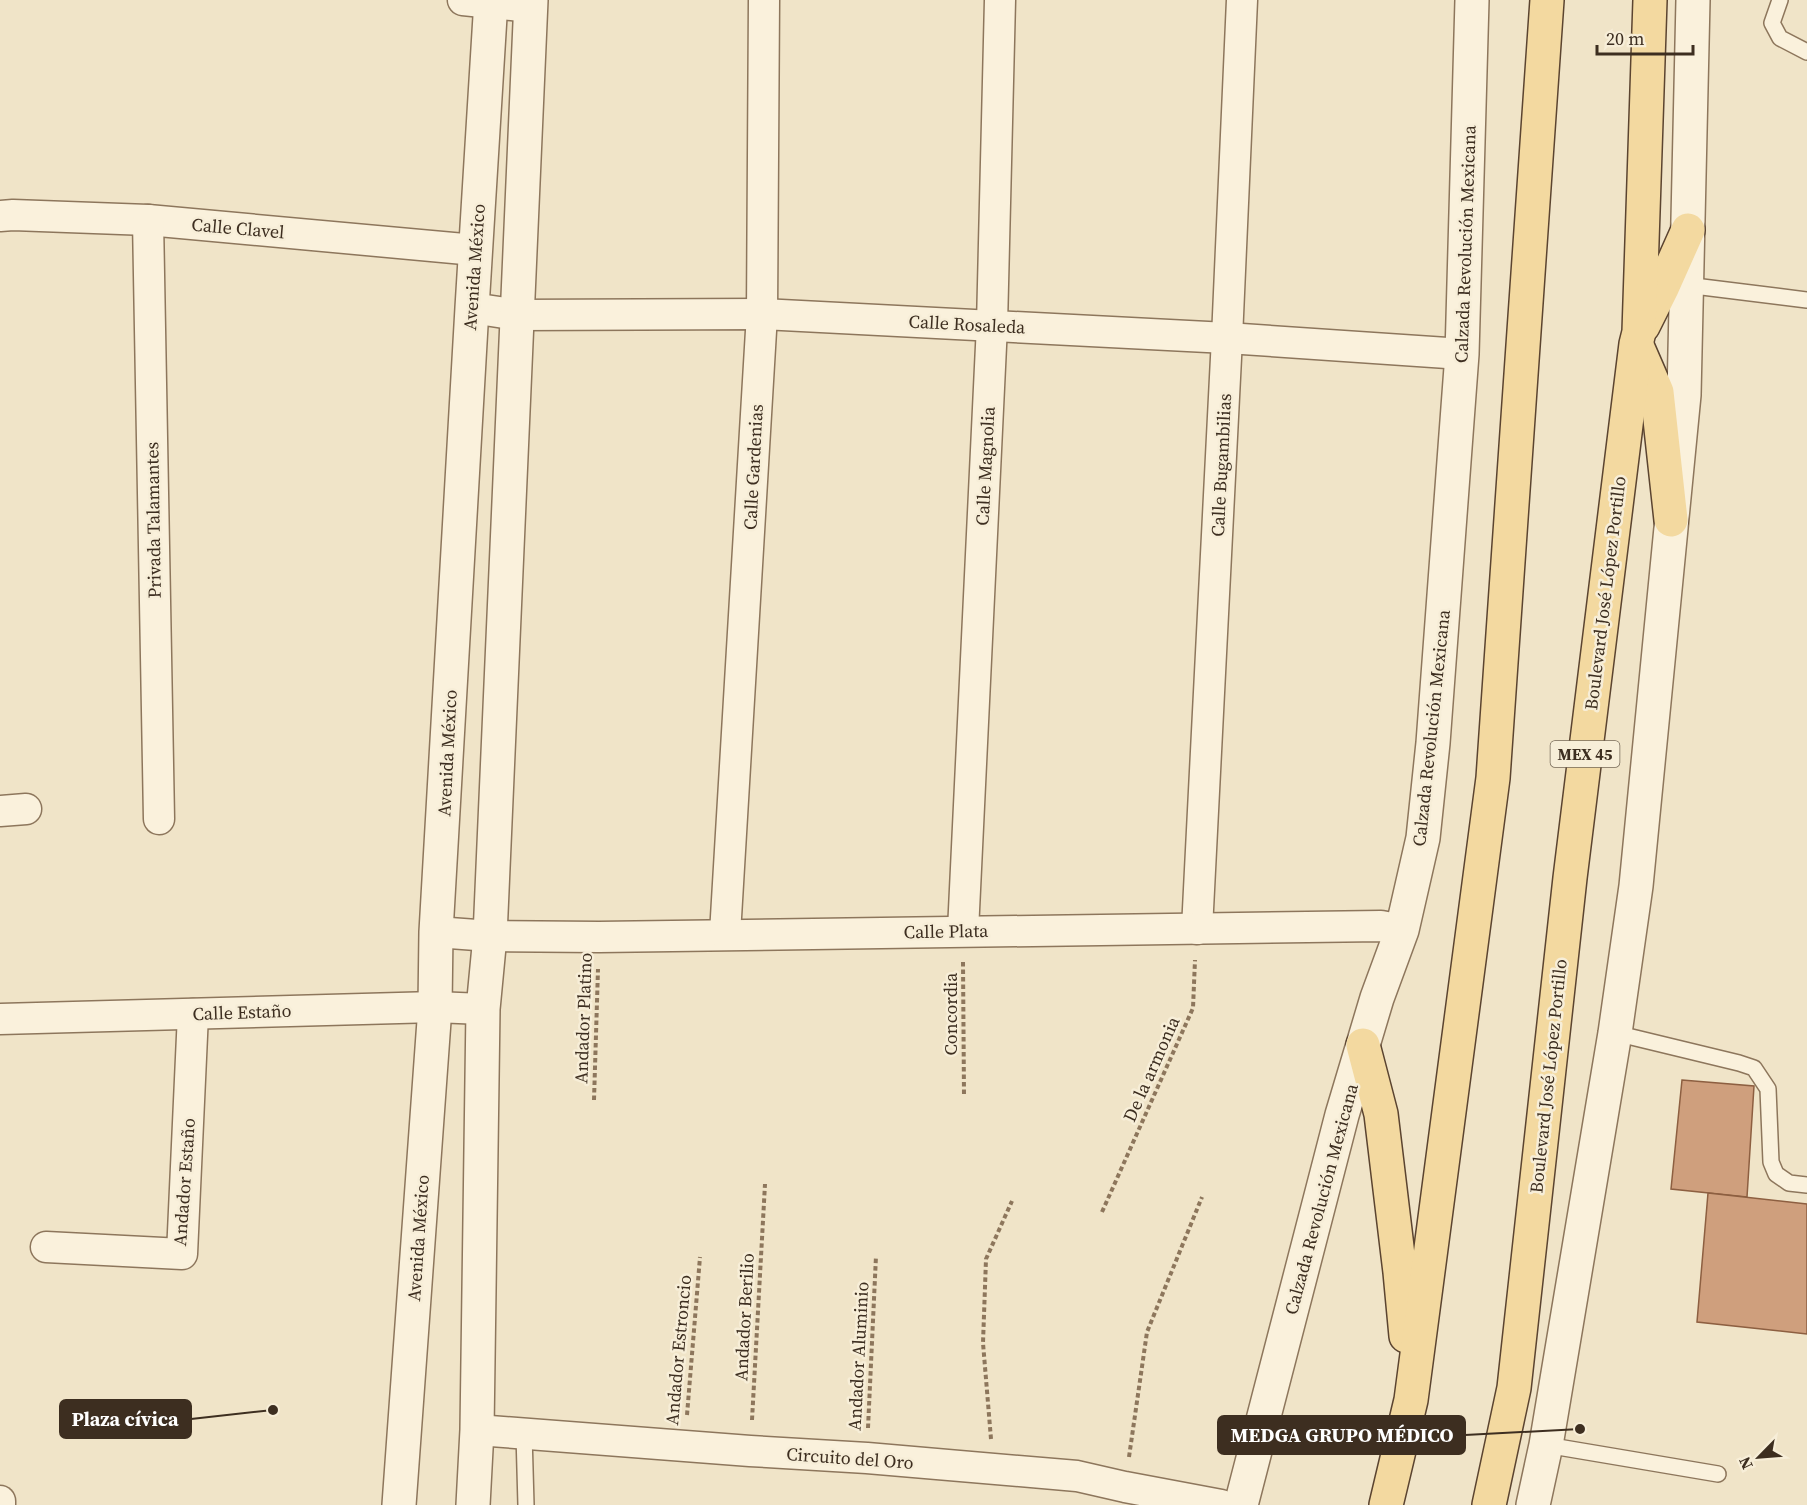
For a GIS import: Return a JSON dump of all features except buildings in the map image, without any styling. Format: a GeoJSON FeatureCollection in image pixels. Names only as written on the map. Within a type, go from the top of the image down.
{"type":"FeatureCollection","features":[{"type":"Feature","properties":{"kind":"main road"},"geometry":{"type":"LineString","coordinates":[[1386,1505],[1411,1400],[1492,778],[1547,0]]}},
{"type":"Feature","properties":{"kind":"main road","name":"Boulevard José López Portillo"},"geometry":{"type":"LineString","coordinates":[[1489,1505],[1514,1388],[1570,878],[1638,338],[1650,0]]}},
{"type":"Feature","properties":{"kind":"main road"},"geometry":{"type":"LineString","coordinates":[[1671,520],[1657,392],[1638,338],[1688,230]]}},
{"type":"Feature","properties":{"kind":"main road"},"geometry":{"type":"LineString","coordinates":[[1363,1045],[1381,1114],[1400,1272],[1411,1400]]}},
{"type":"Feature","properties":{"kind":"street","name":"Calle Gardenias"},"geometry":{"type":"LineString","coordinates":[[725,934],[762,314],[764,0]]}},
{"type":"Feature","properties":{"kind":"street","name":"Calle Magnolia"},"geometry":{"type":"LineString","coordinates":[[963,931],[992,325],[1000,0]]}},
{"type":"Feature","properties":{"kind":"street","name":"Calle Bugambilias"},"geometry":{"type":"LineString","coordinates":[[1197,929],[1242,0]]}},
{"type":"Feature","properties":{"kind":"street","name":"Calzada Revolución Mexicana"},"geometry":{"type":"LineString","coordinates":[[1242,1505],[1342,1114],[1377,998],[1402,930],[1423,838],[1433,742],[1462,354],[1472,0]]}},
{"type":"Feature","properties":{"kind":"street"},"geometry":{"type":"LineString","coordinates":[[1533,1505],[1546,1445],[1614,1033],[1635,886],[1684,395],[1693,0]]}},
{"type":"Feature","properties":{"kind":"street"},"geometry":{"type":"LineString","coordinates":[[473,1505],[477,1430],[483,1009],[490,936],[531,4],[482,1]]}},
{"type":"Feature","properties":{"kind":"street","name":"Avenida México"},"geometry":{"type":"LineString","coordinates":[[399,1505],[435,1007],[436,932],[475,250],[482,1]]}},
{"type":"Feature","properties":{"kind":"street","name":"Calle Clavel"},"geometry":{"type":"LineString","coordinates":[[0,216],[13,214],[148,220],[475,250]]}},
{"type":"Feature","properties":{"kind":"street","name":"Privada Talamantes"},"geometry":{"type":"LineString","coordinates":[[148,220],[159,819]]}},
{"type":"Feature","properties":{"kind":"street","name":"Calle Rosaleda"},"geometry":{"type":"LineString","coordinates":[[472,308],[518,315],[762,314],[1227,338],[1462,354]]}},
{"type":"Feature","properties":{"kind":"street","name":"Calle Plata"},"geometry":{"type":"LineString","coordinates":[[436,932],[490,936],[599,937],[1381,926],[1402,930]]}},
{"type":"Feature","properties":{"kind":"street","name":"Calle Estaño"},"geometry":{"type":"LineString","coordinates":[[0,1019],[435,1007],[483,1009]]}},
{"type":"Feature","properties":{"kind":"street","name":"Andador Estaño"},"geometry":{"type":"LineString","coordinates":[[46,1247],[182,1254],[193,1014]]}},
{"type":"Feature","properties":{"kind":"street","name":"Circuito del Oro"},"geometry":{"type":"LineString","coordinates":[[477,1430],[867,1458],[1077,1476],[1221,1505]]}},
{"type":"Feature","properties":{"kind":"lane"},"geometry":{"type":"LineString","coordinates":[[1780,0],[1772,23],[1779,38],[1807,52]]}},
{"type":"Feature","properties":{"kind":"lane"},"geometry":{"type":"LineString","coordinates":[[1686,285],[1807,300]]}},
{"type":"Feature","properties":{"kind":"lane"},"geometry":{"type":"LineString","coordinates":[[1614,1033],[1754,1068],[1767,1089],[1771,1162],[1776,1174],[1789,1183],[1807,1185]]}},
{"type":"Feature","properties":{"kind":"lane"},"geometry":{"type":"LineString","coordinates":[[524,1434],[526,1505]]}},
{"type":"Feature","properties":{"kind":"lane"},"geometry":{"type":"LineString","coordinates":[[1546,1445],[1718,1474]]}},
{"type":"Feature","properties":{"kind":"path","name":"De la armonia"},"geometry":{"type":"LineString","coordinates":[[1102,1212],[1192,1008],[1197,929]]}},
{"type":"Feature","properties":{"kind":"path","name":"Concordia"},"geometry":{"type":"LineString","coordinates":[[963,931],[964,1096]]}},
{"type":"Feature","properties":{"kind":"path","name":"Andador Platino"},"geometry":{"type":"LineString","coordinates":[[594,1100],[599,937]]}},
{"type":"Feature","properties":{"kind":"path","name":"Andador Berilio"},"geometry":{"type":"LineString","coordinates":[[750,1451],[765,1184]]}},
{"type":"Feature","properties":{"kind":"path"},"geometry":{"type":"LineString","coordinates":[[1125,1487],[1147,1332],[1202,1197]]}},
{"type":"Feature","properties":{"kind":"path"},"geometry":{"type":"LineString","coordinates":[[993,1469],[983,1343],[986,1259],[1012,1201]]}},
{"type":"Feature","properties":{"kind":"path","name":"Andador Aluminio"},"geometry":{"type":"LineString","coordinates":[[867,1458],[876,1256]]}},
{"type":"Feature","properties":{"kind":"path","name":"Andador Estroncio"},"geometry":{"type":"LineString","coordinates":[[684,1446],[700,1257]]}},
{"type":"Feature","properties":{"kind":"place","name":"Plaza cívica"},"geometry":{"type":"Point","coordinates":[273,1410]}},
{"type":"Feature","properties":{"kind":"place","name":"MEDGA GRUPO MÉDICO"},"geometry":{"type":"Point","coordinates":[1580,1429]}}]}
